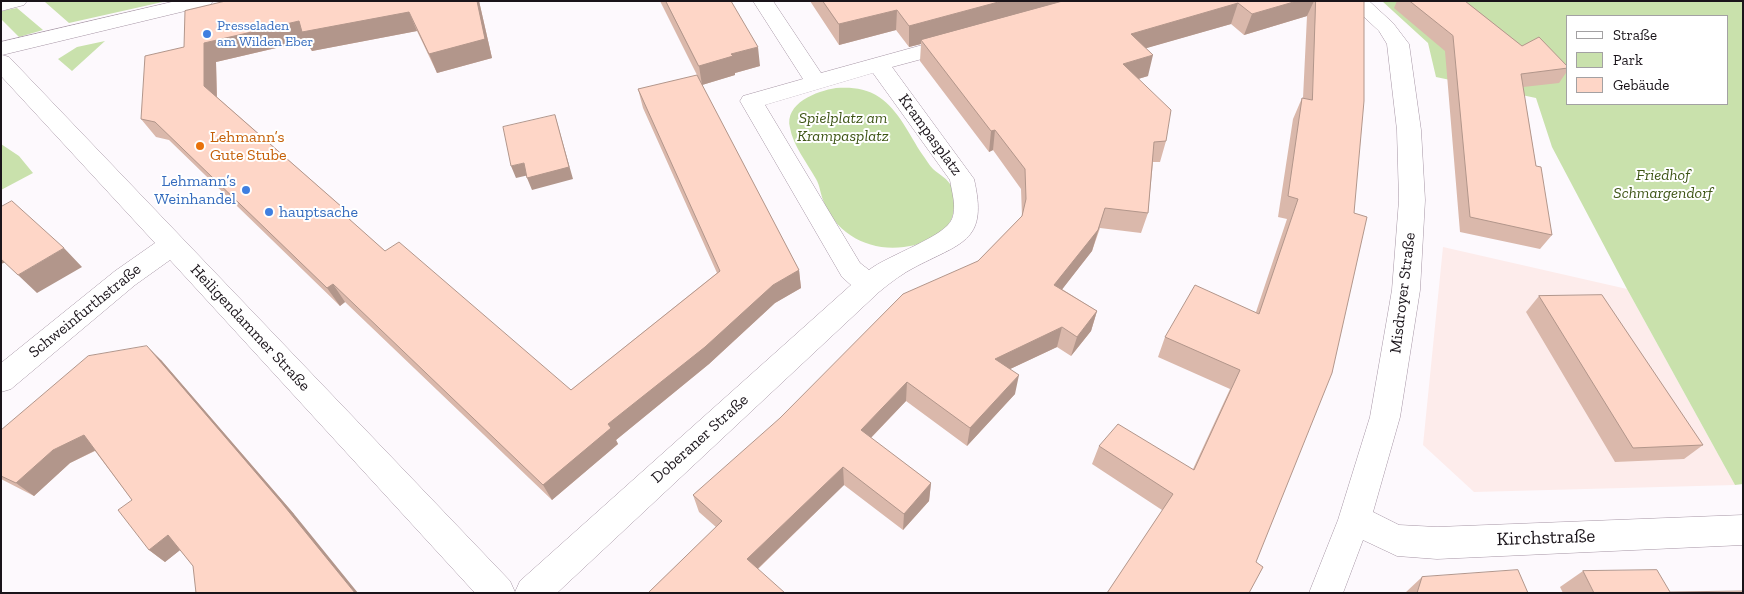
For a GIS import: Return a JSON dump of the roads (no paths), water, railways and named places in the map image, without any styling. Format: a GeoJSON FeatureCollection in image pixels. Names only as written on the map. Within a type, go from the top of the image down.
{"type":"FeatureCollection","features":[{"type":"Feature","properties":{"kind":"street"},"geometry":{"type":"LineString","coordinates":[[1,5],[18,1]]}},
{"type":"Feature","properties":{"kind":"street"},"geometry":{"type":"LineString","coordinates":[[1,50],[203,1]]}},
{"type":"Feature","properties":{"kind":"street"},"geometry":{"type":"LineString","coordinates":[[763,1],[816,82]]}},
{"type":"Feature","properties":{"kind":"street","name":"Misdroyer Straße"},"geometry":{"type":"LineString","coordinates":[[1326,593],[1354,520],[1386,417],[1406,290],[1412,200],[1409,130],[1398,44],[1386,27],[1357,1]]}},
{"type":"Feature","properties":{"kind":"street"},"geometry":{"type":"LineString","coordinates":[[869,285],[851,270],[751,101],[977,37]]}},
{"type":"Feature","properties":{"kind":"street","name":"Heiligendammer Straße"},"geometry":{"type":"LineString","coordinates":[[1,62],[498,593]]}},
{"type":"Feature","properties":{"kind":"street","name":"Krampasplatz"},"geometry":{"type":"LineString","coordinates":[[869,285],[895,266],[935,248],[957,235],[966,218],[969,200],[962,179],[878,64]]}},
{"type":"Feature","properties":{"kind":"street","name":"Schweinfurthstraße"},"geometry":{"type":"LineString","coordinates":[[1,380],[125,278],[172,245]]}},
{"type":"Feature","properties":{"kind":"street","name":"Doberaner Straße"},"geometry":{"type":"LineString","coordinates":[[532,593],[869,285]]}},
{"type":"Feature","properties":{"kind":"street","name":"Kirchstraße"},"geometry":{"type":"LineString","coordinates":[[1354,520],[1397,540],[1437,543],[1743,530]]}},
{"type":"Feature","properties":{"kind":"place","name":"Presseladen am Wilden Eber"},"geometry":{"type":"Point","coordinates":[207,34]}},
{"type":"Feature","properties":{"kind":"place","name":"Lehmann’s Gute Stube"},"geometry":{"type":"Point","coordinates":[200,146]}},
{"type":"Feature","properties":{"kind":"place","name":"Lehmann’s Weinhandel"},"geometry":{"type":"Point","coordinates":[246,190]}},
{"type":"Feature","properties":{"kind":"place","name":"hauptsache"},"geometry":{"type":"Point","coordinates":[269,212]}},
{"type":"Feature","properties":{"kind":"park label","name":"Spielplatz am Krampasplatz"},"geometry":{"type":"Point","coordinates":[843,127]}},
{"type":"Feature","properties":{"kind":"park label","name":"Friedhof Schmargendorf"},"geometry":{"type":"Point","coordinates":[1663,184]}}]}
